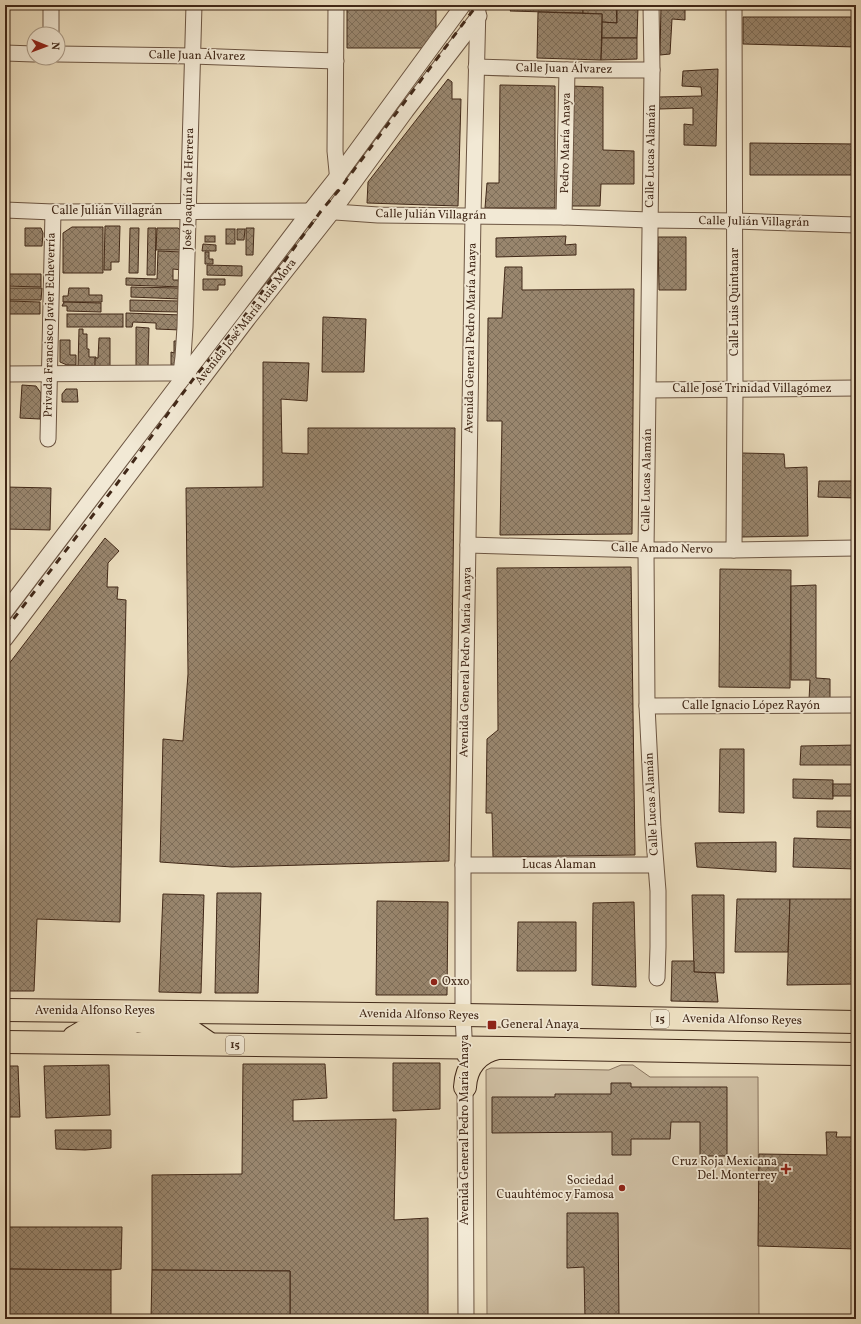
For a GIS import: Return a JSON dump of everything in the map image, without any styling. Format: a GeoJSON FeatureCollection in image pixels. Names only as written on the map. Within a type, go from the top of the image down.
{"type":"FeatureCollection","features":[{"type":"Feature","properties":{"kind":"highway","name":"Avenida Alfonso Reyes"},"geometry":{"type":"LineString","coordinates":[[5,1010],[136,1014],[463,1015],[856,1022]]}},
{"type":"Feature","properties":{"kind":"highway"},"geometry":{"type":"LineString","coordinates":[[65,1043],[86,1031],[123,1025],[136,1014],[157,1025],[192,1031],[211,1045]]}},
{"type":"Feature","properties":{"kind":"highway","name":"15"},"geometry":{"type":"LineString","coordinates":[[5,1042],[465,1047],[856,1054]]}},
{"type":"Feature","properties":{"kind":"highway"},"geometry":{"type":"LineString","coordinates":[[466,1086],[467,1074],[476,1059],[491,1050],[506,1048]]}},
{"type":"Feature","properties":{"kind":"street"},"geometry":{"type":"LineString","coordinates":[[51,5],[51,26]]}},
{"type":"Feature","properties":{"kind":"street","name":"José Joaquín de Herrera"},"geometry":{"type":"LineString","coordinates":[[183,374],[194,5]]}},
{"type":"Feature","properties":{"kind":"street"},"geometry":{"type":"LineString","coordinates":[[336,5],[335,151],[337,177],[342,198]]}},
{"type":"Feature","properties":{"kind":"street","name":"Avenida José María Luis Mora"},"geometry":{"type":"LineString","coordinates":[[5,612],[183,374],[337,177],[464,5]]}},
{"type":"Feature","properties":{"kind":"street","name":"Calle Lucas Alamán"},"geometry":{"type":"LineString","coordinates":[[651,5],[652,70],[646,550],[647,706],[659,918],[657,978]]}},
{"type":"Feature","properties":{"kind":"street","name":"Calle Luis Quintanar"},"geometry":{"type":"LineString","coordinates":[[734,5],[734,550]]}},
{"type":"Feature","properties":{"kind":"street","name":"Avenida José María Luis Mora"},"geometry":{"type":"LineString","coordinates":[[5,639],[333,211],[481,9]]}},
{"type":"Feature","properties":{"kind":"street","name":"Avenida General Pedro María Anaya"},"geometry":{"type":"LineString","coordinates":[[466,1319],[466,1086],[463,1015],[462,865],[476,67],[481,9]]}},
{"type":"Feature","properties":{"kind":"street"},"geometry":{"type":"LineString","coordinates":[[5,53],[26,54]]}},
{"type":"Feature","properties":{"kind":"street","name":"Calle Juan Álvarez"},"geometry":{"type":"LineString","coordinates":[[66,54],[192,56],[336,61]]}},
{"type":"Feature","properties":{"kind":"street","name":"Calle Juan Álvarez"},"geometry":{"type":"LineString","coordinates":[[476,67],[568,70],[652,70]]}},
{"type":"Feature","properties":{"kind":"street","name":"Pedro María Anaya"},"geometry":{"type":"LineString","coordinates":[[564,216],[568,70]]}},
{"type":"Feature","properties":{"kind":"street","name":"Calle Julián Villagrán"},"geometry":{"type":"LineString","coordinates":[[5,210],[53,212],[333,211],[378,215],[564,216],[650,220],[856,225]]}},
{"type":"Feature","properties":{"kind":"street","name":"Privada Francisco Javier Echeverría"},"geometry":{"type":"LineString","coordinates":[[48,439],[53,212]]}},
{"type":"Feature","properties":{"kind":"street"},"geometry":{"type":"LineString","coordinates":[[5,374],[183,374],[194,378],[200,383]]}},
{"type":"Feature","properties":{"kind":"street","name":"Calle José Trinidad Villagómez"},"geometry":{"type":"LineString","coordinates":[[649,390],[856,388]]}},
{"type":"Feature","properties":{"kind":"street","name":"Calle Amado Nervo"},"geometry":{"type":"LineString","coordinates":[[468,545],[646,550],[856,548]]}},
{"type":"Feature","properties":{"kind":"street","name":"Calle Ignacio López Rayón"},"geometry":{"type":"LineString","coordinates":[[647,706],[856,705]]}},
{"type":"Feature","properties":{"kind":"street","name":"Lucas Alaman"},"geometry":{"type":"LineString","coordinates":[[462,865],[656,865]]}},
{"type":"Feature","properties":{"kind":"shaded area","name":"Sociedad Cuauhtémoc y Famosa"},"geometry":{"type":"Polygon","coordinates":[[[621,1065],[633,1065],[650,1077],[758,1077],[759,1319],[487,1319],[486,1070],[491,1068],[609,1070],[621,1065]]]}},
{"type":"Feature","properties":{"kind":"building"},"geometry":{"type":"Polygon","coordinates":[[[347,5],[436,5],[436,33],[424,48],[347,48],[347,5]]]}},
{"type":"Feature","properties":{"kind":"building"},"geometry":{"type":"Polygon","coordinates":[[[514,5],[583,5],[583,13],[510,11],[514,5]]]}},
{"type":"Feature","properties":{"kind":"building"},"geometry":{"type":"Polygon","coordinates":[[[583,5],[616,5],[617,23],[602,22],[602,14],[583,13],[583,5]]]}},
{"type":"Feature","properties":{"kind":"building"},"geometry":{"type":"Polygon","coordinates":[[[661,5],[685,5],[685,20],[672,19],[670,54],[660,55],[661,5]]]}},
{"type":"Feature","properties":{"kind":"building"},"geometry":{"type":"Polygon","coordinates":[[[617,7],[638,7],[637,38],[602,38],[602,22],[617,23],[617,7]]]}},
{"type":"Feature","properties":{"kind":"building"},"geometry":{"type":"Polygon","coordinates":[[[538,12],[602,14],[601,60],[537,58],[538,12]]]}},
{"type":"Feature","properties":{"kind":"building"},"geometry":{"type":"Polygon","coordinates":[[[743,17],[856,17],[856,47],[743,44],[743,17]]]}},
{"type":"Feature","properties":{"kind":"building"},"geometry":{"type":"Polygon","coordinates":[[[602,38],[637,38],[637,59],[601,60],[602,38]]]}},
{"type":"Feature","properties":{"kind":"building"},"geometry":{"type":"Polygon","coordinates":[[[718,69],[716,146],[684,145],[684,124],[693,125],[693,108],[659,109],[658,97],[702,96],[701,87],[682,86],[683,71],[718,69]]]}},
{"type":"Feature","properties":{"kind":"building"},"geometry":{"type":"Polygon","coordinates":[[[448,79],[452,82],[452,99],[461,99],[458,206],[367,203],[368,182],[448,79]]]}},
{"type":"Feature","properties":{"kind":"building"},"geometry":{"type":"Polygon","coordinates":[[[500,85],[555,86],[555,208],[485,208],[487,183],[499,183],[500,85]]]}},
{"type":"Feature","properties":{"kind":"building"},"geometry":{"type":"Polygon","coordinates":[[[569,86],[603,87],[603,150],[634,151],[634,184],[601,184],[600,206],[568,206],[569,86]]]}},
{"type":"Feature","properties":{"kind":"building"},"geometry":{"type":"Polygon","coordinates":[[[750,143],[856,144],[856,175],[750,175],[750,143]]]}},
{"type":"Feature","properties":{"kind":"building"},"geometry":{"type":"Polygon","coordinates":[[[105,226],[120,226],[119,262],[111,262],[111,270],[104,270],[105,226]]]}},
{"type":"Feature","properties":{"kind":"building"},"geometry":{"type":"Polygon","coordinates":[[[72,227],[103,227],[103,273],[63,273],[63,233],[72,227]]]}},
{"type":"Feature","properties":{"kind":"building"},"geometry":{"type":"Polygon","coordinates":[[[25,228],[41,228],[43,233],[42,246],[25,246],[25,228]]]}},
{"type":"Feature","properties":{"kind":"building"},"geometry":{"type":"Polygon","coordinates":[[[130,228],[139,228],[138,273],[129,273],[130,228]]]}},
{"type":"Feature","properties":{"kind":"building"},"geometry":{"type":"Polygon","coordinates":[[[148,228],[156,228],[155,275],[147,275],[148,228]]]}},
{"type":"Feature","properties":{"kind":"building"},"geometry":{"type":"Polygon","coordinates":[[[157,228],[178,228],[184,233],[184,250],[156,250],[157,228]]]}},
{"type":"Feature","properties":{"kind":"building"},"geometry":{"type":"Polygon","coordinates":[[[246,228],[254,228],[253,255],[246,255],[246,228]]]}},
{"type":"Feature","properties":{"kind":"building"},"geometry":{"type":"Polygon","coordinates":[[[226,229],[235,229],[235,244],[226,244],[226,229]]]}},
{"type":"Feature","properties":{"kind":"building"},"geometry":{"type":"Polygon","coordinates":[[[237,229],[245,229],[244,240],[237,240],[237,229]]]}},
{"type":"Feature","properties":{"kind":"building"},"geometry":{"type":"Polygon","coordinates":[[[205,236],[215,236],[215,242],[205,242],[205,236]]]}},
{"type":"Feature","properties":{"kind":"building"},"geometry":{"type":"Polygon","coordinates":[[[566,236],[565,245],[576,244],[576,255],[496,257],[496,238],[566,236]]]}},
{"type":"Feature","properties":{"kind":"building"},"geometry":{"type":"Polygon","coordinates":[[[658,237],[686,237],[686,290],[659,290],[658,237]]]}},
{"type":"Feature","properties":{"kind":"building"},"geometry":{"type":"Polygon","coordinates":[[[203,244],[216,245],[216,251],[202,251],[203,244]]]}},
{"type":"Feature","properties":{"kind":"building"},"geometry":{"type":"Polygon","coordinates":[[[158,251],[183,252],[183,270],[173,269],[173,280],[183,280],[182,287],[126,285],[126,278],[157,279],[158,251]]]}},
{"type":"Feature","properties":{"kind":"building"},"geometry":{"type":"Polygon","coordinates":[[[205,252],[209,252],[209,259],[213,259],[213,264],[205,264],[205,252]]]}},
{"type":"Feature","properties":{"kind":"building"},"geometry":{"type":"Polygon","coordinates":[[[207,265],[242,266],[242,276],[207,275],[207,265]]]}},
{"type":"Feature","properties":{"kind":"building"},"geometry":{"type":"Polygon","coordinates":[[[505,267],[522,267],[522,290],[634,289],[632,534],[500,535],[502,421],[487,421],[488,318],[502,318],[505,267]]]}},
{"type":"Feature","properties":{"kind":"building"},"geometry":{"type":"Polygon","coordinates":[[[5,274],[41,274],[41,287],[5,286],[5,274]]]}},
{"type":"Feature","properties":{"kind":"building"},"geometry":{"type":"Polygon","coordinates":[[[203,279],[225,279],[225,285],[218,285],[218,290],[203,290],[203,279]]]}},
{"type":"Feature","properties":{"kind":"building"},"geometry":{"type":"Polygon","coordinates":[[[131,287],[180,288],[180,299],[131,297],[131,287]]]}},
{"type":"Feature","properties":{"kind":"building"},"geometry":{"type":"Polygon","coordinates":[[[5,288],[42,288],[41,300],[7,300],[5,288]]]}},
{"type":"Feature","properties":{"kind":"building"},"geometry":{"type":"Polygon","coordinates":[[[69,288],[89,288],[89,295],[102,295],[102,302],[63,302],[63,296],[68,296],[69,288]]]}},
{"type":"Feature","properties":{"kind":"building"},"geometry":{"type":"Polygon","coordinates":[[[130,300],[180,301],[179,312],[130,311],[130,300]]]}},
{"type":"Feature","properties":{"kind":"building"},"geometry":{"type":"Polygon","coordinates":[[[9,301],[40,302],[40,314],[9,314],[9,301]]]}},
{"type":"Feature","properties":{"kind":"building"},"geometry":{"type":"Polygon","coordinates":[[[64,302],[101,303],[101,312],[67,311],[67,306],[62,306],[64,302]]]}},
{"type":"Feature","properties":{"kind":"building"},"geometry":{"type":"Polygon","coordinates":[[[126,313],[182,315],[181,330],[156,329],[156,323],[133,322],[132,327],[126,327],[126,313]]]}},
{"type":"Feature","properties":{"kind":"building"},"geometry":{"type":"Polygon","coordinates":[[[67,314],[123,314],[123,327],[67,327],[67,314]]]}},
{"type":"Feature","properties":{"kind":"building"},"geometry":{"type":"Polygon","coordinates":[[[323,317],[366,319],[364,372],[322,372],[323,317]]]}},
{"type":"Feature","properties":{"kind":"building"},"geometry":{"type":"Polygon","coordinates":[[[136,327],[149,328],[148,368],[136,368],[136,327]]]}},
{"type":"Feature","properties":{"kind":"building"},"geometry":{"type":"Polygon","coordinates":[[[79,329],[83,329],[83,334],[87,334],[87,349],[89,349],[89,357],[96,357],[95,367],[78,366],[79,329]]]}},
{"type":"Feature","properties":{"kind":"building"},"geometry":{"type":"Polygon","coordinates":[[[99,338],[110,338],[110,366],[95,366],[95,358],[98,358],[99,338]]]}},
{"type":"Feature","properties":{"kind":"building"},"geometry":{"type":"Polygon","coordinates":[[[60,340],[70,340],[70,355],[76,355],[76,365],[67,365],[60,362],[60,340]]]}},
{"type":"Feature","properties":{"kind":"building"},"geometry":{"type":"Polygon","coordinates":[[[174,341],[179,341],[179,366],[171,366],[171,352],[174,353],[174,341]]]}},
{"type":"Feature","properties":{"kind":"building"},"geometry":{"type":"Polygon","coordinates":[[[263,362],[309,363],[307,401],[281,399],[282,453],[308,454],[308,428],[455,428],[449,861],[232,867],[160,862],[163,739],[183,741],[188,674],[186,488],[263,487],[263,362]]]}},
{"type":"Feature","properties":{"kind":"building"},"geometry":{"type":"Polygon","coordinates":[[[22,385],[36,386],[41,393],[40,419],[20,418],[22,385]]]}},
{"type":"Feature","properties":{"kind":"building"},"geometry":{"type":"Polygon","coordinates":[[[66,389],[77,389],[78,402],[62,402],[62,394],[66,389]]]}},
{"type":"Feature","properties":{"kind":"building"},"geometry":{"type":"Polygon","coordinates":[[[742,453],[784,454],[785,468],[807,467],[808,536],[741,537],[742,453]]]}},
{"type":"Feature","properties":{"kind":"building"},"geometry":{"type":"Polygon","coordinates":[[[819,481],[856,481],[856,498],[818,497],[819,481]]]}},
{"type":"Feature","properties":{"kind":"building"},"geometry":{"type":"Polygon","coordinates":[[[5,487],[51,488],[50,530],[5,529],[5,487]]]}},
{"type":"Feature","properties":{"kind":"building"},"geometry":{"type":"Polygon","coordinates":[[[105,538],[119,551],[108,563],[107,587],[118,587],[117,599],[126,600],[120,922],[37,919],[34,991],[5,991],[5,669],[105,538]]]}},
{"type":"Feature","properties":{"kind":"building"},"geometry":{"type":"Polygon","coordinates":[[[631,567],[635,855],[493,857],[492,813],[486,813],[487,739],[498,730],[497,568],[631,567]]]}},
{"type":"Feature","properties":{"kind":"building"},"geometry":{"type":"Polygon","coordinates":[[[720,569],[791,570],[790,688],[719,687],[720,569]]]}},
{"type":"Feature","properties":{"kind":"building"},"geometry":{"type":"Polygon","coordinates":[[[816,585],[816,678],[830,679],[830,700],[809,700],[810,680],[791,680],[791,586],[816,585]]]}},
{"type":"Feature","properties":{"kind":"building"},"geometry":{"type":"Polygon","coordinates":[[[856,745],[856,765],[800,765],[801,746],[856,745]]]}},
{"type":"Feature","properties":{"kind":"building"},"geometry":{"type":"Polygon","coordinates":[[[720,749],[744,749],[744,813],[719,812],[720,749]]]}},
{"type":"Feature","properties":{"kind":"building"},"geometry":{"type":"Polygon","coordinates":[[[793,779],[833,780],[833,799],[793,798],[793,779]]]}},
{"type":"Feature","properties":{"kind":"building"},"geometry":{"type":"Polygon","coordinates":[[[833,784],[856,784],[856,796],[833,796],[833,784]]]}},
{"type":"Feature","properties":{"kind":"building"},"geometry":{"type":"Polygon","coordinates":[[[817,811],[856,811],[856,828],[817,827],[817,811]]]}},
{"type":"Feature","properties":{"kind":"building"},"geometry":{"type":"Polygon","coordinates":[[[794,838],[856,840],[856,869],[793,867],[794,838]]]}},
{"type":"Feature","properties":{"kind":"building"},"geometry":{"type":"Polygon","coordinates":[[[776,842],[776,872],[697,867],[695,843],[776,842]]]}},
{"type":"Feature","properties":{"kind":"building"},"geometry":{"type":"Polygon","coordinates":[[[217,893],[261,893],[258,993],[215,993],[217,893]]]}},
{"type":"Feature","properties":{"kind":"building"},"geometry":{"type":"Polygon","coordinates":[[[163,894],[204,895],[201,993],[159,992],[163,894]]]}},
{"type":"Feature","properties":{"kind":"building"},"geometry":{"type":"Polygon","coordinates":[[[692,895],[724,895],[724,973],[694,972],[692,895]]]}},
{"type":"Feature","properties":{"kind":"building"},"geometry":{"type":"Polygon","coordinates":[[[737,899],[790,899],[788,952],[735,952],[737,899]]]}},
{"type":"Feature","properties":{"kind":"building"},"geometry":{"type":"Polygon","coordinates":[[[790,899],[856,899],[856,984],[787,985],[790,899]]]}},
{"type":"Feature","properties":{"kind":"building"},"geometry":{"type":"Polygon","coordinates":[[[377,901],[448,902],[447,995],[376,995],[377,901]]]}},
{"type":"Feature","properties":{"kind":"building"},"geometry":{"type":"Polygon","coordinates":[[[634,902],[636,987],[592,985],[593,903],[634,902]]]}},
{"type":"Feature","properties":{"kind":"building"},"geometry":{"type":"Polygon","coordinates":[[[518,922],[576,922],[576,971],[517,971],[518,922]]]}},
{"type":"Feature","properties":{"kind":"building"},"geometry":{"type":"Polygon","coordinates":[[[672,961],[694,961],[694,972],[715,973],[718,1002],[671,1001],[672,961]]]}},
{"type":"Feature","properties":{"kind":"building"},"geometry":{"type":"Polygon","coordinates":[[[393,1063],[440,1063],[440,1109],[393,1111],[393,1063]]]}},
{"type":"Feature","properties":{"kind":"building"},"geometry":{"type":"Polygon","coordinates":[[[243,1064],[325,1064],[327,1098],[293,1100],[293,1121],[396,1119],[394,1220],[428,1218],[428,1319],[290,1319],[290,1271],[152,1270],[152,1175],[242,1174],[243,1064]]]}},
{"type":"Feature","properties":{"kind":"building"},"geometry":{"type":"Polygon","coordinates":[[[109,1065],[110,1115],[46,1118],[44,1066],[109,1065]]]}},
{"type":"Feature","properties":{"kind":"building"},"geometry":{"type":"Polygon","coordinates":[[[5,1066],[18,1066],[20,1117],[5,1117],[5,1066]]]}},
{"type":"Feature","properties":{"kind":"building","name":"Sociedad Cuauhtémoc y Famosa"},"geometry":{"type":"Polygon","coordinates":[[[611,1083],[631,1083],[631,1087],[727,1087],[727,1156],[700,1156],[700,1122],[671,1122],[670,1139],[631,1139],[631,1155],[612,1155],[612,1132],[492,1133],[492,1097],[555,1097],[555,1094],[611,1094],[611,1083]]]}},
{"type":"Feature","properties":{"kind":"building"},"geometry":{"type":"Polygon","coordinates":[[[55,1130],[111,1130],[111,1148],[85,1150],[56,1149],[55,1130]]]}},
{"type":"Feature","properties":{"kind":"building"},"geometry":{"type":"Polygon","coordinates":[[[826,1132],[837,1132],[836,1137],[856,1137],[856,1249],[758,1246],[759,1154],[827,1155],[826,1132]]]}},
{"type":"Feature","properties":{"kind":"building"},"geometry":{"type":"Polygon","coordinates":[[[567,1213],[618,1213],[619,1319],[585,1319],[584,1267],[567,1268],[567,1213]]]}},
{"type":"Feature","properties":{"kind":"building"},"geometry":{"type":"Polygon","coordinates":[[[5,1227],[122,1227],[121,1269],[5,1269],[5,1227]]]}},
{"type":"Feature","properties":{"kind":"building"},"geometry":{"type":"Polygon","coordinates":[[[5,1269],[111,1270],[111,1319],[5,1319],[5,1269]]]}},
{"type":"Feature","properties":{"kind":"building"},"geometry":{"type":"Polygon","coordinates":[[[152,1270],[290,1271],[290,1319],[151,1319],[152,1270]]]}},
{"type":"Feature","properties":{"kind":"railway"},"geometry":{"type":"LineString","coordinates":[[5,630],[116,485],[194,378],[238,325],[321,211],[339,190],[477,5]]}},
{"type":"Feature","properties":{"kind":"place","name":"Oxxo"},"geometry":{"type":"Point","coordinates":[434,982]}},
{"type":"Feature","properties":{"kind":"place","name":"General Anaya"},"geometry":{"type":"Point","coordinates":[492,1025]}},
{"type":"Feature","properties":{"kind":"place","name":"Cruz Roja Mexicana Del. Monterrey"},"geometry":{"type":"Point","coordinates":[786,1169]}},
{"type":"Feature","properties":{"kind":"place","name":"Sociedad Cuauhtémoc y Famosa"},"geometry":{"type":"Point","coordinates":[622,1188]}}]}
